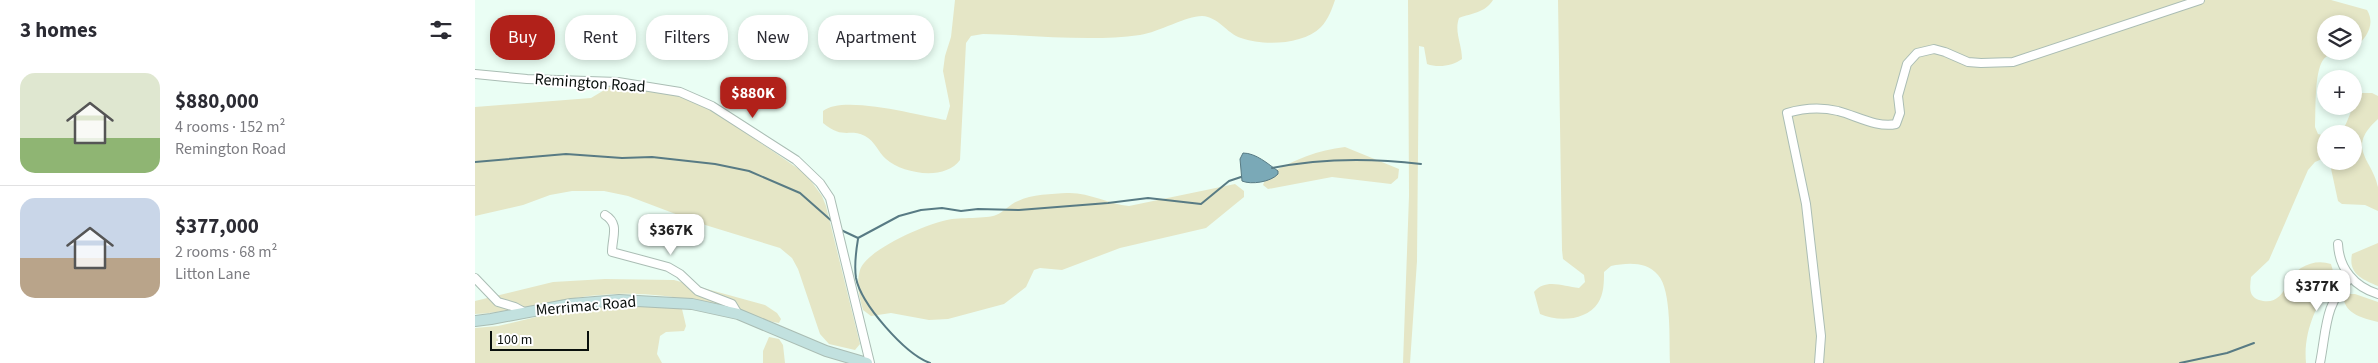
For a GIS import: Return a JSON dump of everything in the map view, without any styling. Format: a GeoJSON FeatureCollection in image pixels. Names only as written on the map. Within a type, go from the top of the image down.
{"type":"FeatureCollection","features":[{"type":"Feature","properties":{"kind":"street"},"geometry":{"type":"LineString","coordinates":[[1819,363],[1821,336],[1806,204],[1787,113],[1816,108],[1837,111],[1884,126],[1896,124],[1899,113],[1898,96],[1905,72],[1910,58],[1917,53],[1934,49],[1968,62],[1981,64],[2013,62],[2200,0]]}},
{"type":"Feature","properties":{"kind":"street","name":"Remington Road"},"geometry":{"type":"LineString","coordinates":[[475,74],[527,79],[618,82],[680,92],[712,106],[796,160],[819,183],[830,198],[869,363]]}},
{"type":"Feature","properties":{"kind":"street"},"geometry":{"type":"LineString","coordinates":[[605,215],[611,219],[615,226],[611,252],[669,267],[680,274],[698,291],[732,304],[738,314]]}},
{"type":"Feature","properties":{"kind":"street"},"geometry":{"type":"LineString","coordinates":[[2338,244],[2338,251],[2351,278],[2361,288],[2378,294]]}},
{"type":"Feature","properties":{"kind":"street"},"geometry":{"type":"LineString","coordinates":[[475,278],[498,302],[515,306],[524,312]]}},
{"type":"Feature","properties":{"kind":"street"},"geometry":{"type":"LineString","coordinates":[[2320,363],[2330,307],[2334,298],[2351,278]]}},
{"type":"Feature","properties":{"kind":"street","name":"Merrimac Road"},"geometry":{"type":"LineString","coordinates":[[475,321],[491,320],[571,304],[619,300],[692,304],[738,314],[826,351],[869,363]]}},
{"type":"Feature","properties":{"kind":"green space"},"geometry":{"type":"Polygon","coordinates":[[[955,0],[1335,0],[1328,18],[1321,27],[1304,37],[1283,42],[1250,41],[1236,36],[1213,19],[1202,16],[1140,35],[1121,37],[1082,38],[983,34],[971,36],[966,43],[960,160],[953,167],[944,171],[924,173],[903,168],[886,159],[865,136],[836,131],[823,123],[823,111],[833,106],[847,105],[864,105],[946,120],[950,106],[943,71],[951,37],[955,0]]]}},
{"type":"Feature","properties":{"kind":"green space"},"geometry":{"type":"Polygon","coordinates":[[[1408,0],[1493,0],[1486,8],[1459,18],[1457,28],[1462,59],[1450,65],[1427,64],[1424,47],[1419,46],[1417,261],[1410,363],[1403,363],[1409,196],[1408,0]]]}},
{"type":"Feature","properties":{"kind":"green space"},"geometry":{"type":"Polygon","coordinates":[[[1558,0],[2331,0],[2367,10],[2370,16],[2370,26],[2362,40],[2362,15],[2317,15],[2317,60],[2323,60],[2319,70],[2317,70],[2315,127],[2317,132],[2317,161],[2308,170],[2269,260],[2251,277],[2251,294],[2255,298],[2267,301],[2274,300],[2284,291],[2301,268],[2316,263],[2331,264],[2335,278],[2322,297],[2309,329],[2306,363],[1670,363],[1666,292],[1658,275],[1648,267],[1636,264],[1611,266],[1604,272],[1603,288],[1598,303],[1586,313],[1563,319],[1540,314],[1534,292],[1538,288],[1543,285],[1555,284],[1579,288],[1585,282],[1584,275],[1563,259],[1558,0]]]}},
{"type":"Feature","properties":{"kind":"green space"},"geometry":{"type":"Polygon","coordinates":[[[619,85],[662,92],[692,100],[726,119],[806,174],[822,196],[826,206],[860,344],[855,350],[829,344],[820,334],[798,269],[792,258],[780,248],[702,224],[628,196],[604,191],[572,191],[550,195],[523,205],[475,216],[475,107],[591,98],[611,86],[619,85]]]}},
{"type":"Feature","properties":{"kind":"green space"},"geometry":{"type":"Polygon","coordinates":[[[2362,93],[2372,93],[2378,96],[2378,119],[2368,129],[2363,138],[2362,146],[2362,125],[2346,124],[2350,115],[2362,115],[2362,93]]]}},
{"type":"Feature","properties":{"kind":"green space"},"geometry":{"type":"Polygon","coordinates":[[[2362,146],[2378,187],[2378,211],[2365,205],[2342,204],[2338,201],[2331,170],[2362,170],[2362,146]]]}},
{"type":"Feature","properties":{"kind":"green space"},"geometry":{"type":"Polygon","coordinates":[[[1345,147],[1399,169],[1398,178],[1391,184],[1332,177],[1268,189],[1263,185],[1267,175],[1286,165],[1315,153],[1345,147]]]}},
{"type":"Feature","properties":{"kind":"green space"},"geometry":{"type":"Polygon","coordinates":[[[1235,184],[1244,191],[1244,197],[1206,228],[1120,248],[1062,270],[1040,268],[1034,270],[1026,287],[1004,304],[948,319],[929,320],[891,313],[871,316],[863,310],[858,280],[860,270],[865,262],[885,246],[938,222],[992,216],[999,214],[1012,204],[1023,199],[1042,195],[1075,193],[1129,206],[1235,184]]]}},
{"type":"Feature","properties":{"kind":"green space"},"geometry":{"type":"Polygon","coordinates":[[[2378,243],[2378,286],[2357,275],[2351,261],[2352,254],[2378,243]]]}},
{"type":"Feature","properties":{"kind":"green space"},"geometry":{"type":"Polygon","coordinates":[[[605,279],[674,280],[765,305],[777,313],[781,319],[779,323],[773,322],[688,299],[645,294],[600,295],[506,311],[475,314],[475,301],[553,282],[605,279]]]}},
{"type":"Feature","properties":{"kind":"green space"},"geometry":{"type":"Polygon","coordinates":[[[2347,294],[2355,294],[2378,302],[2378,322],[2351,312],[2343,297],[2347,294]]]}},
{"type":"Feature","properties":{"kind":"green space"},"geometry":{"type":"Polygon","coordinates":[[[623,305],[682,309],[686,326],[684,331],[666,332],[660,336],[657,354],[662,363],[475,363],[475,328],[498,326],[553,313],[623,305]]]}},
{"type":"Feature","properties":{"kind":"green space"},"geometry":{"type":"Polygon","coordinates":[[[769,337],[779,339],[783,345],[785,363],[763,363],[763,351],[769,337]]]}},
{"type":"Feature","properties":{"kind":"water"},"geometry":{"type":"Polygon","coordinates":[[[1243,153],[1248,153],[1262,159],[1278,171],[1278,174],[1271,179],[1261,182],[1250,183],[1242,181],[1240,159],[1243,153]]]}},
{"type":"Feature","properties":{"kind":"waterway"},"geometry":{"type":"LineString","coordinates":[[475,162],[566,154],[622,158],[652,157],[715,164],[749,171],[800,193],[834,223]]}},
{"type":"Feature","properties":{"kind":"waterway"},"geometry":{"type":"LineString","coordinates":[[1272,168],[1309,162],[1347,160],[1421,164]]}},
{"type":"Feature","properties":{"kind":"waterway"},"geometry":{"type":"LineString","coordinates":[[841,230],[858,238],[899,216],[921,210],[942,208],[961,211],[978,209],[1019,210],[1148,198],[1201,204],[1229,181],[1241,177]]}},
{"type":"Feature","properties":{"kind":"waterway"},"geometry":{"type":"LineString","coordinates":[[858,239],[855,263],[856,278],[866,301],[885,327],[897,339],[909,350],[930,363]]}},
{"type":"Feature","properties":{"kind":"waterway"},"geometry":{"type":"LineString","coordinates":[[2180,363],[2227,353],[2254,343]]}}]}
